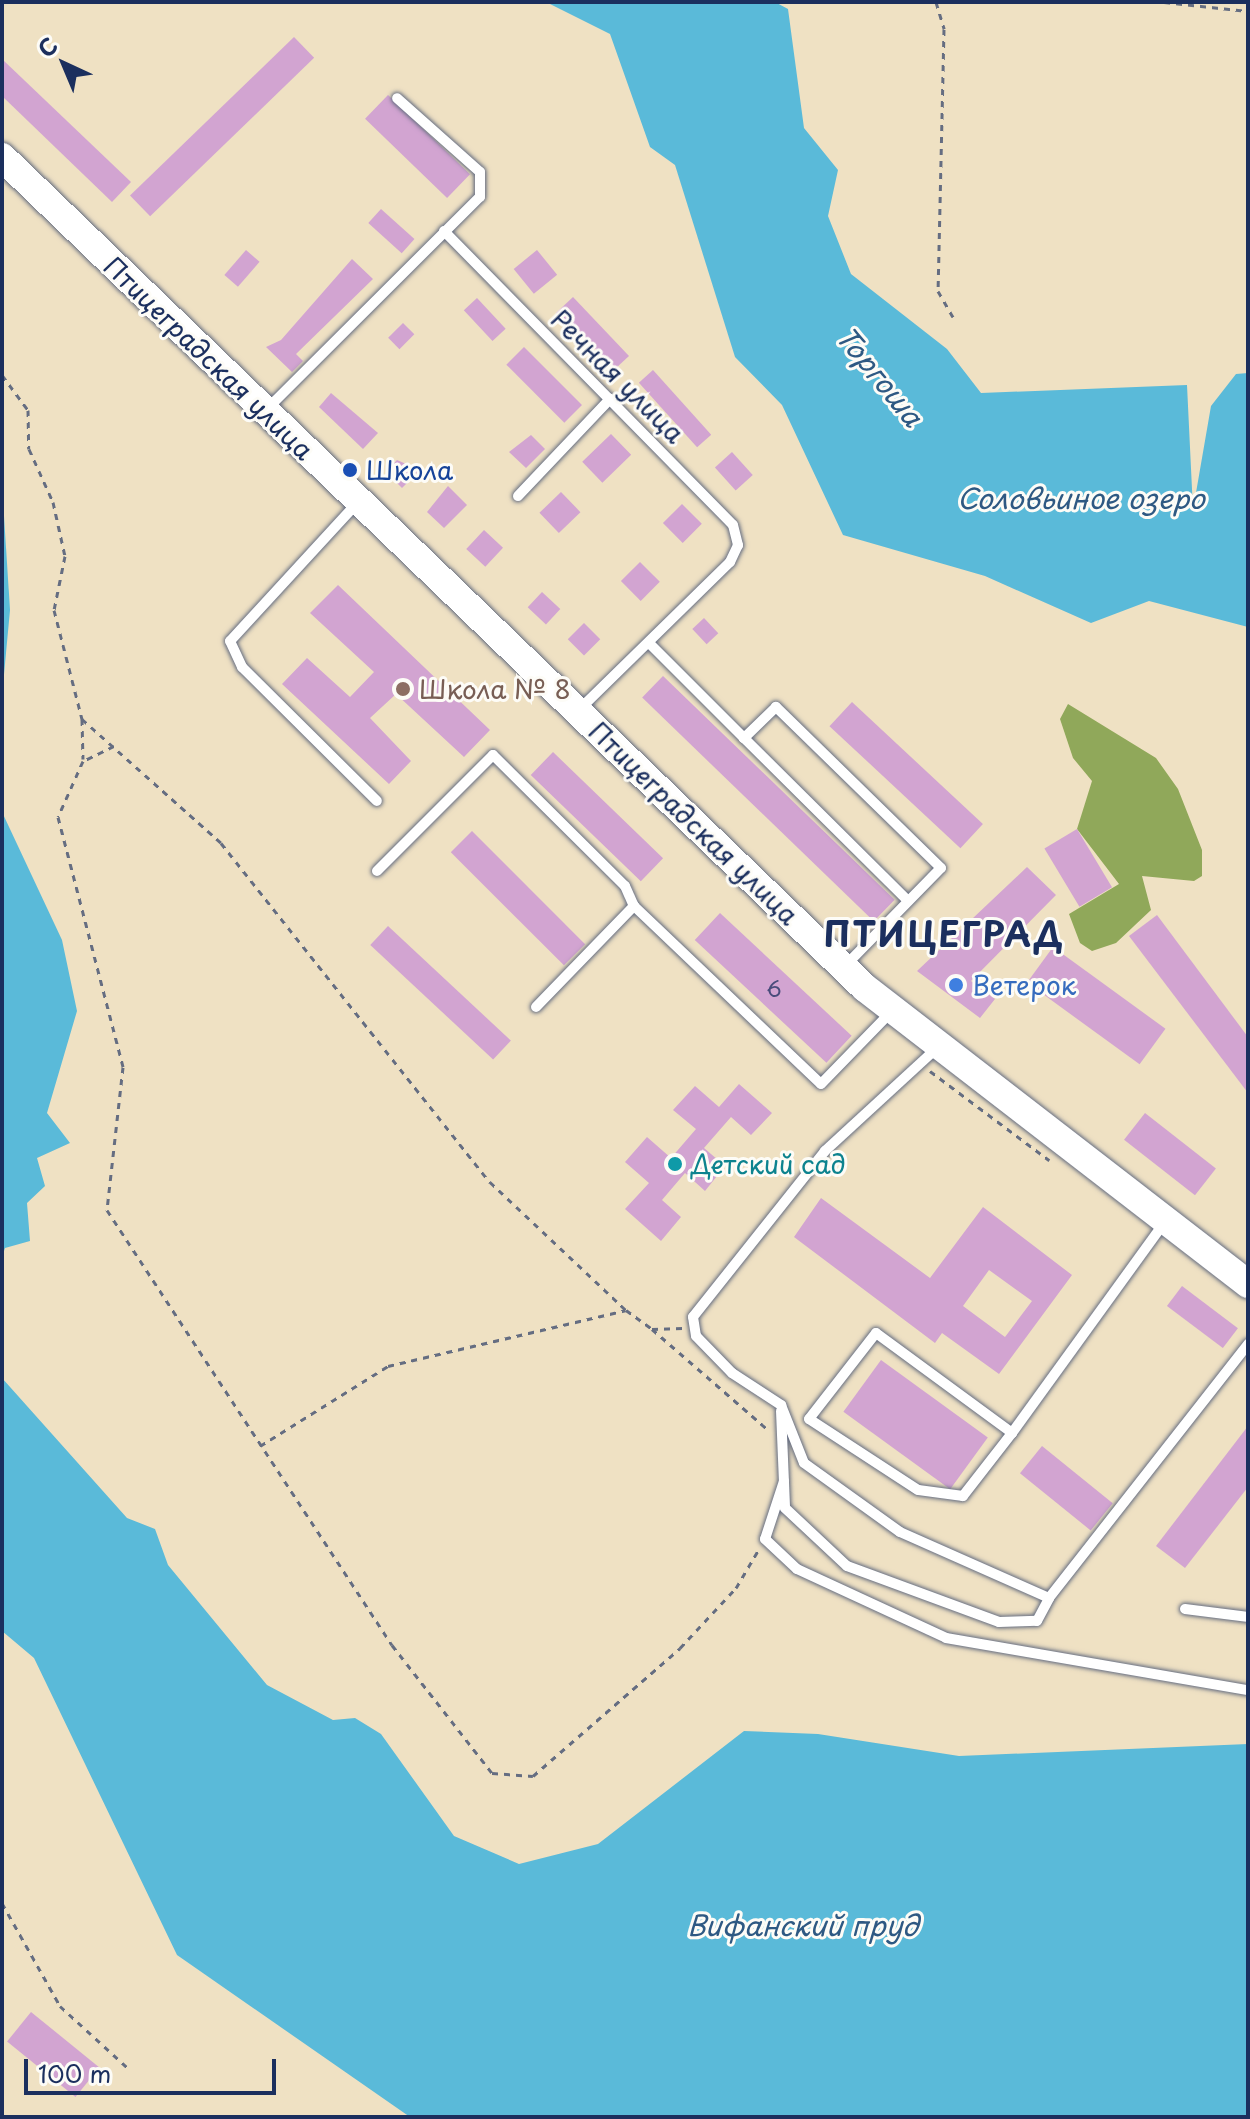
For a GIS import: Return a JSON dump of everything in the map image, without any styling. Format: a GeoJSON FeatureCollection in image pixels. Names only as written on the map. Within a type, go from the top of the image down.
{"type":"FeatureCollection","features":[{"type":"Feature","properties":{"kind":"street","name":"Птицеградская улица"},"geometry":{"type":"LineString","coordinates":[[2,157],[892,1010],[930,1055],[1248,1284]]}},
{"type":"Feature","properties":{"kind":"lane"},"geometry":{"type":"LineString","coordinates":[[265,412],[480,197],[480,172],[397,98]]}},
{"type":"Feature","properties":{"kind":"lane","name":"Речная улица"},"geometry":{"type":"LineString","coordinates":[[444,231],[733,525],[738,545],[730,562],[649,643]]}},
{"type":"Feature","properties":{"kind":"lane"},"geometry":{"type":"LineString","coordinates":[[518,496],[610,399]]}},
{"type":"Feature","properties":{"kind":"lane"},"geometry":{"type":"LineString","coordinates":[[359,501],[230,641],[242,667],[377,801]]}},
{"type":"Feature","properties":{"kind":"lane"},"geometry":{"type":"LineString","coordinates":[[578,711],[649,643],[908,901]]}},
{"type":"Feature","properties":{"kind":"lane"},"geometry":{"type":"LineString","coordinates":[[744,738],[776,707],[941,868],[844,967]]}},
{"type":"Feature","properties":{"kind":"lane"},"geometry":{"type":"LineString","coordinates":[[377,871],[493,755],[625,886],[634,906],[821,1084],[892,1010]]}},
{"type":"Feature","properties":{"kind":"lane"},"geometry":{"type":"LineString","coordinates":[[536,1007],[634,906]]}},
{"type":"Feature","properties":{"kind":"lane"},"geometry":{"type":"LineString","coordinates":[[930,1055],[825,1151],[693,1317],[696,1336],[732,1373],[781,1405],[804,1463],[844,1498],[900,1532],[1049,1598]]}},
{"type":"Feature","properties":{"kind":"lane"},"geometry":{"type":"LineString","coordinates":[[1012,1433],[876,1333],[809,1419],[918,1490],[963,1496],[1012,1433],[1164,1223]]}},
{"type":"Feature","properties":{"kind":"lane"},"geometry":{"type":"LineString","coordinates":[[781,1405],[785,1508],[847,1566],[999,1622],[1037,1621],[1049,1598],[1248,1344]]}},
{"type":"Feature","properties":{"kind":"lane"},"geometry":{"type":"LineString","coordinates":[[784,1481],[765,1539],[797,1569],[946,1638],[1247,1687]]}},
{"type":"Feature","properties":{"kind":"lane"},"geometry":{"type":"LineString","coordinates":[[1185,1609],[1248,1617]]}},
{"type":"Feature","properties":{"kind":"path"},"geometry":{"type":"LineString","coordinates":[[936,2],[944,29],[938,291],[953,317]]}},
{"type":"Feature","properties":{"kind":"path"},"geometry":{"type":"LineString","coordinates":[[1164,2],[1248,11]]}},
{"type":"Feature","properties":{"kind":"path"},"geometry":{"type":"LineString","coordinates":[[2,375],[28,410],[29,449],[53,502],[65,556],[54,610],[82,719],[83,761],[58,817],[123,1067],[107,1210],[259,1447],[392,1645],[492,1773],[533,1776],[680,1648],[736,1588],[765,1539]]}},
{"type":"Feature","properties":{"kind":"path"},"geometry":{"type":"LineString","coordinates":[[82,719],[221,843],[490,1182],[626,1310],[652,1329],[782,1445]]}},
{"type":"Feature","properties":{"kind":"path"},"geometry":{"type":"LineString","coordinates":[[83,761],[114,746]]}},
{"type":"Feature","properties":{"kind":"path"},"geometry":{"type":"LineString","coordinates":[[930,1055],[1056,1165]]}},
{"type":"Feature","properties":{"kind":"path"},"geometry":{"type":"LineString","coordinates":[[259,1447],[388,1366],[626,1310]]}},
{"type":"Feature","properties":{"kind":"path"},"geometry":{"type":"LineString","coordinates":[[652,1329],[680,1331],[693,1317]]}},
{"type":"Feature","properties":{"kind":"path"},"geometry":{"type":"LineString","coordinates":[[2,1903],[60,2006],[130,2070]]}},
{"type":"Feature","properties":{"kind":"green space"},"geometry":{"type":"Polygon","coordinates":[[[1068,704],[1156,758],[1178,789],[1202,850],[1202,876],[1194,881],[1142,876],[1151,910],[1116,943],[1092,951],[1080,943],[1069,914],[1119,884],[1077,829],[1092,781],[1073,758],[1060,719],[1068,704]]]}},
{"type":"Feature","properties":{"kind":"water","name":"Соловьиное озеро"},"geometry":{"type":"Polygon","coordinates":[[[546,2],[775,2],[788,9],[804,128],[838,170],[828,216],[851,274],[947,349],[981,393],[1187,385],[1193,510],[1211,406],[1236,374],[1248,373],[1248,627],[1149,601],[1091,623],[985,576],[843,535],[782,405],[735,357],[675,165],[650,147],[610,34],[546,2]]]}},
{"type":"Feature","properties":{"kind":"water"},"geometry":{"type":"Polygon","coordinates":[[[2,485],[10,610],[2,696],[2,485]]]}},
{"type":"Feature","properties":{"kind":"water"},"geometry":{"type":"Polygon","coordinates":[[[2,812],[62,940],[77,1011],[47,1113],[70,1143],[37,1158],[45,1186],[27,1203],[30,1241],[5,1248],[2,1257],[2,812]]]}},
{"type":"Feature","properties":{"kind":"water","name":"Вифанский пруд"},"geometry":{"type":"Polygon","coordinates":[[[2,1378],[127,1518],[155,1529],[168,1565],[267,1685],[333,1720],[355,1718],[381,1734],[454,1836],[519,1864],[598,1844],[744,1731],[818,1734],[959,1756],[1248,1744],[1248,2117],[410,2117],[177,1955],[34,1658],[2,1631],[2,1378]]]}},
{"type":"Feature","properties":{"kind":"building"},"geometry":{"type":"Polygon","coordinates":[[[294,37],[314,58],[150,216],[130,195],[294,37]]]}},
{"type":"Feature","properties":{"kind":"building"},"geometry":{"type":"Polygon","coordinates":[[[2,59],[131,182],[112,202],[2,96],[2,59]]]}},
{"type":"Feature","properties":{"kind":"building"},"geometry":{"type":"Polygon","coordinates":[[[388,95],[470,174],[447,198],[365,119],[388,95]]]}},
{"type":"Feature","properties":{"kind":"building"},"geometry":{"type":"Polygon","coordinates":[[[381,209],[414,239],[402,253],[368,223],[381,209]]]}},
{"type":"Feature","properties":{"kind":"building"},"geometry":{"type":"Polygon","coordinates":[[[246,250],[260,262],[238,287],[224,275],[246,250]]]}},
{"type":"Feature","properties":{"kind":"building"},"geometry":{"type":"Polygon","coordinates":[[[537,250],[557,275],[534,294],[514,269],[537,250]]]}},
{"type":"Feature","properties":{"kind":"building"},"geometry":{"type":"Polygon","coordinates":[[[352,259],[373,279],[296,354],[303,361],[292,372],[266,347],[281,340],[352,259]]]}},
{"type":"Feature","properties":{"kind":"building"},"geometry":{"type":"Polygon","coordinates":[[[573,297],[629,356],[616,368],[556,313],[573,297]]]}},
{"type":"Feature","properties":{"kind":"building"},"geometry":{"type":"Polygon","coordinates":[[[477,298],[506,329],[492,341],[464,310],[477,298]]]}},
{"type":"Feature","properties":{"kind":"building"},"geometry":{"type":"Polygon","coordinates":[[[403,323],[414,334],[399,349],[388,338],[403,323]]]}},
{"type":"Feature","properties":{"kind":"building"},"geometry":{"type":"Polygon","coordinates":[[[524,347],[582,405],[564,423],[506,365],[524,347]]]}},
{"type":"Feature","properties":{"kind":"building"},"geometry":{"type":"Polygon","coordinates":[[[653,370],[711,435],[697,447],[639,383],[653,370]]]}},
{"type":"Feature","properties":{"kind":"building"},"geometry":{"type":"Polygon","coordinates":[[[331,393],[378,433],[363,449],[319,407],[331,393]]]}},
{"type":"Feature","properties":{"kind":"building"},"geometry":{"type":"Polygon","coordinates":[[[611,434],[631,455],[602,483],[582,462],[611,434]]]}},
{"type":"Feature","properties":{"kind":"building"},"geometry":{"type":"Polygon","coordinates":[[[531,435],[545,449],[526,468],[509,452],[531,435]]]}},
{"type":"Feature","properties":{"kind":"building"},"geometry":{"type":"Polygon","coordinates":[[[732,452],[753,475],[736,490],[715,467],[732,452]]]}},
{"type":"Feature","properties":{"kind":"building"},"geometry":{"type":"Polygon","coordinates":[[[397,460],[420,470],[402,488],[386,472],[397,460]]]}},
{"type":"Feature","properties":{"kind":"building"},"geometry":{"type":"Polygon","coordinates":[[[448,486],[467,505],[444,528],[427,512],[448,486]]]}},
{"type":"Feature","properties":{"kind":"building"},"geometry":{"type":"Polygon","coordinates":[[[561,492],[580,512],[559,533],[539,513],[561,492]]]}},
{"type":"Feature","properties":{"kind":"building"},"geometry":{"type":"Polygon","coordinates":[[[682,504],[702,524],[683,543],[663,523],[682,504]]]}},
{"type":"Feature","properties":{"kind":"building"},"geometry":{"type":"Polygon","coordinates":[[[484,530],[503,548],[485,567],[466,549],[484,530]]]}},
{"type":"Feature","properties":{"kind":"building"},"geometry":{"type":"Polygon","coordinates":[[[640,562],[660,582],[641,601],[621,581],[640,562]]]}},
{"type":"Feature","properties":{"kind":"building","name":"Школа № 8"},"geometry":{"type":"Polygon","coordinates":[[[338,585],[490,730],[464,757],[396,694],[370,718],[411,761],[389,784],[282,684],[307,658],[350,697],[374,672],[310,613],[338,585]]]}},
{"type":"Feature","properties":{"kind":"building"},"geometry":{"type":"Polygon","coordinates":[[[542,592],[560,609],[546,624],[528,607],[542,592]]]}},
{"type":"Feature","properties":{"kind":"building"},"geometry":{"type":"Polygon","coordinates":[[[704,618],[718,633],[707,644],[692,629],[704,618]]]}},
{"type":"Feature","properties":{"kind":"building"},"geometry":{"type":"Polygon","coordinates":[[[584,623],[600,639],[584,656],[568,639],[584,623]]]}},
{"type":"Feature","properties":{"kind":"building"},"geometry":{"type":"Polygon","coordinates":[[[663,676],[895,900],[874,921],[642,698],[663,676]]]}},
{"type":"Feature","properties":{"kind":"building"},"geometry":{"type":"Polygon","coordinates":[[[852,702],[983,824],[960,848],[829,726],[852,702]]]}},
{"type":"Feature","properties":{"kind":"building"},"geometry":{"type":"Polygon","coordinates":[[[553,752],[663,858],[641,881],[531,775],[553,752]]]}},
{"type":"Feature","properties":{"kind":"building"},"geometry":{"type":"Polygon","coordinates":[[[1077,829],[1112,887],[1079,907],[1044,849],[1077,829]]]}},
{"type":"Feature","properties":{"kind":"building"},"geometry":{"type":"Polygon","coordinates":[[[472,831],[585,944],[564,965],[451,852],[472,831]]]}},
{"type":"Feature","properties":{"kind":"building"},"geometry":{"type":"Polygon","coordinates":[[[1027,867],[1056,895],[971,981],[995,999],[980,1018],[917,971],[1027,867]]]}},
{"type":"Feature","properties":{"kind":"building"},"geometry":{"type":"Polygon","coordinates":[[[720,913],[852,1036],[826,1063],[695,940],[720,913]]]}},
{"type":"Feature","properties":{"kind":"building"},"geometry":{"type":"Polygon","coordinates":[[[1157,915],[1248,1037],[1248,1093],[1129,936],[1157,915]]]}},
{"type":"Feature","properties":{"kind":"building"},"geometry":{"type":"Polygon","coordinates":[[[388,926],[511,1041],[493,1060],[370,945],[388,926]]]}},
{"type":"Feature","properties":{"kind":"building"},"geometry":{"type":"Polygon","coordinates":[[[1053,947],[1165,1029],[1140,1064],[1027,983],[1053,947]]]}},
{"type":"Feature","properties":{"kind":"building","name":"Детский сад"},"geometry":{"type":"Polygon","coordinates":[[[739,1084],[772,1113],[751,1135],[731,1117],[704,1148],[725,1166],[705,1191],[685,1173],[662,1200],[681,1217],[661,1241],[625,1209],[649,1183],[625,1162],[647,1137],[671,1158],[696,1129],[673,1110],[695,1086],[719,1107],[739,1084]]]}},
{"type":"Feature","properties":{"kind":"building"},"geometry":{"type":"Polygon","coordinates":[[[1145,1113],[1216,1168],[1195,1195],[1124,1140],[1145,1113]]]}},
{"type":"Feature","properties":{"kind":"building"},"geometry":{"type":"Polygon","coordinates":[[[821,1198],[930,1278],[983,1207],[1072,1275],[999,1374],[942,1333],[935,1343],[794,1237],[821,1198]],[[989,1270],[963,1306],[1005,1337],[1032,1301],[989,1270]]]}},
{"type":"Feature","properties":{"kind":"building"},"geometry":{"type":"Polygon","coordinates":[[[1182,1286],[1238,1328],[1223,1348],[1167,1306],[1182,1286]]]}},
{"type":"Feature","properties":{"kind":"building"},"geometry":{"type":"Polygon","coordinates":[[[881,1360],[988,1438],[950,1489],[843,1412],[881,1360]]]}},
{"type":"Feature","properties":{"kind":"building"},"geometry":{"type":"Polygon","coordinates":[[[1248,1426],[1248,1487],[1185,1568],[1156,1546],[1248,1426]]]}},
{"type":"Feature","properties":{"kind":"building"},"geometry":{"type":"Polygon","coordinates":[[[1042,1446],[1113,1503],[1091,1530],[1020,1473],[1042,1446]]]}},
{"type":"Feature","properties":{"kind":"building"},"geometry":{"type":"Polygon","coordinates":[[[31,2012],[99,2067],[75,2097],[7,2042],[31,2012]]]}},
{"type":"Feature","properties":{"kind":"place","name":"Школа"},"geometry":{"type":"Point","coordinates":[350,470]}},
{"type":"Feature","properties":{"kind":"place","name":"Школа № 8"},"geometry":{"type":"Point","coordinates":[403,689]}},
{"type":"Feature","properties":{"kind":"place","name":"Ветерок"},"geometry":{"type":"Point","coordinates":[956,985]}},
{"type":"Feature","properties":{"kind":"place","name":"Детский сад"},"geometry":{"type":"Point","coordinates":[675,1164]}},
{"type":"Feature","properties":{"kind":"district","name":"ПТИЦЕГРАД"},"geometry":{"type":"Point","coordinates":[944,934]}},
{"type":"Feature","properties":{"kind":"water label","name":"Торгоша"},"geometry":{"type":"Point","coordinates":[880,376]}}]}
